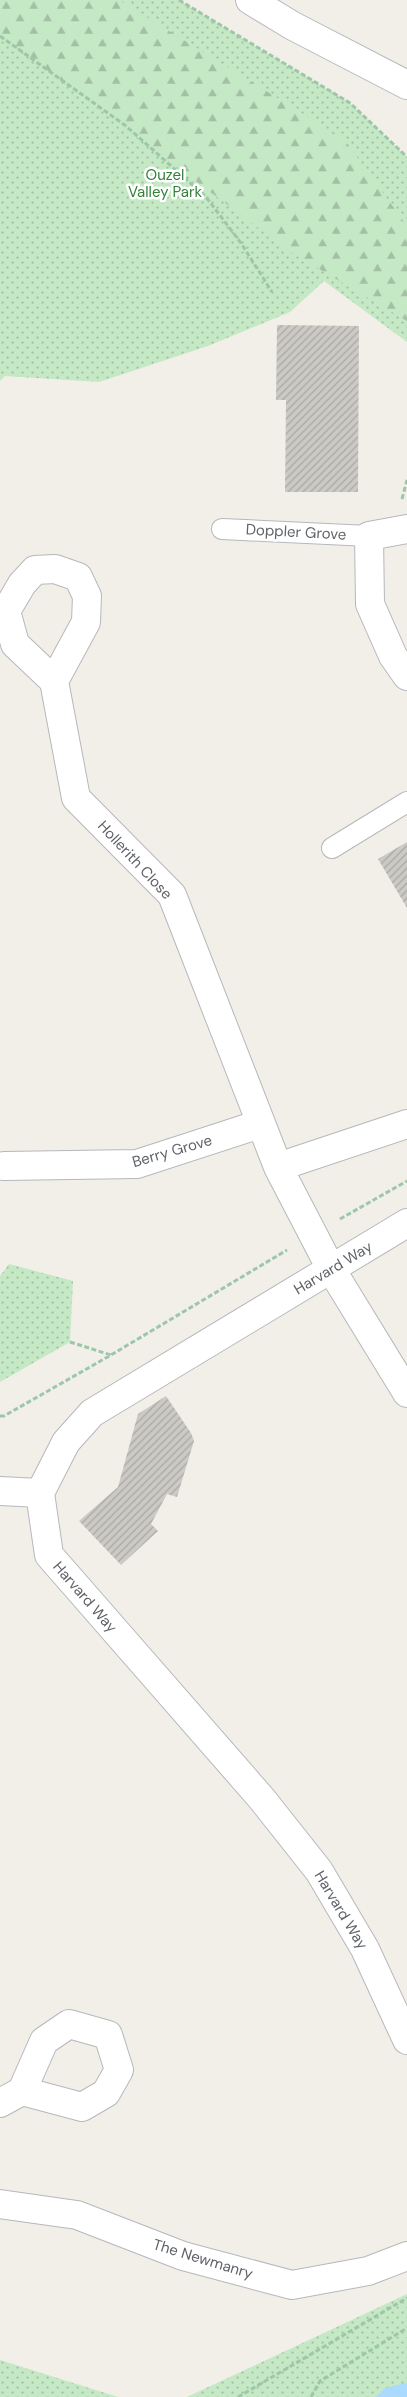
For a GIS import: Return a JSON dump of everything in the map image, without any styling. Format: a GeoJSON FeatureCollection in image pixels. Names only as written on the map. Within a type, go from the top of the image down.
{"type":"FeatureCollection","features":[{"type":"Feature","properties":{"kind":"street"},"geometry":{"type":"LineString","coordinates":[[250,0],[293,26],[407,85]]}},
{"type":"Feature","properties":{"kind":"street","name":"Doppler Grove"},"geometry":{"type":"LineString","coordinates":[[369,536],[407,529]]}},
{"type":"Feature","properties":{"kind":"street"},"geometry":{"type":"LineString","coordinates":[[369,536],[370,604],[394,656],[407,676]]}},
{"type":"Feature","properties":{"kind":"street","name":"Hollerith Close"},"geometry":{"type":"LineString","coordinates":[[54,681],[76,798],[172,895],[260,1124]]}},
{"type":"Feature","properties":{"kind":"street"},"geometry":{"type":"LineString","coordinates":[[260,1124],[278,1167],[331,1269],[407,1393]]}},
{"type":"Feature","properties":{"kind":"street","name":"Berry Grove"},"geometry":{"type":"LineString","coordinates":[[4,1166],[137,1164],[260,1124]]}},
{"type":"Feature","properties":{"kind":"street"},"geometry":{"type":"LineString","coordinates":[[278,1167],[407,1124]]}},
{"type":"Feature","properties":{"kind":"street","name":"Harvard Way"},"geometry":{"type":"LineString","coordinates":[[407,1224],[92,1413],[66,1442],[40,1493],[49,1555],[262,1799],[319,1871],[365,1949],[407,2040]]}},
{"type":"Feature","properties":{"kind":"street"},"geometry":{"type":"LineString","coordinates":[[0,1491],[40,1493]]}},
{"type":"Feature","properties":{"kind":"street","name":"The Newmanry"},"geometry":{"type":"LineString","coordinates":[[0,2204],[77,2215],[183,2256],[292,2285],[368,2271],[407,2256]]}},
{"type":"Feature","properties":{"kind":"lane","name":"Doppler Grove"},"geometry":{"type":"LineString","coordinates":[[222,529],[369,536]]}},
{"type":"Feature","properties":{"kind":"lane"},"geometry":{"type":"LineString","coordinates":[[332,848],[407,802]]}},
{"type":"Feature","properties":{"kind":"path"},"geometry":{"type":"LineString","coordinates":[[179,0],[350,103],[407,157]]}},
{"type":"Feature","properties":{"kind":"path"},"geometry":{"type":"LineString","coordinates":[[0,36],[126,126],[206,197],[241,243],[272,292]]}},
{"type":"Feature","properties":{"kind":"path"},"geometry":{"type":"LineString","coordinates":[[0,1416],[4,1416],[112,1355],[313,1234],[407,1181]]}},
{"type":"Feature","properties":{"kind":"path"},"geometry":{"type":"LineString","coordinates":[[70,1342],[112,1355]]}},
{"type":"Feature","properties":{"kind":"path"},"geometry":{"type":"LineString","coordinates":[[238,2397],[407,2298]]}},
{"type":"Feature","properties":{"kind":"path"},"geometry":{"type":"LineString","coordinates":[[310,2397],[320,2381],[407,2328]]}},
{"type":"Feature","properties":{"kind":"green space","name":"Ouzel Valley Park"},"geometry":{"type":"Polygon","coordinates":[[[0,0],[179,0],[350,103],[407,157],[407,342],[324,281],[290,312],[208,346],[99,382],[5,376],[0,381],[0,0]]]}},
{"type":"Feature","properties":{"kind":"green space"},"geometry":{"type":"Polygon","coordinates":[[[0,0],[119,0],[344,139],[407,226],[407,321],[292,253],[0,35],[0,0]]]}},
{"type":"Feature","properties":{"kind":"green space"},"geometry":{"type":"Polygon","coordinates":[[[9,1264],[73,1281],[70,1342],[0,1382],[0,1276],[9,1264]]]}},
{"type":"Feature","properties":{"kind":"green space"},"geometry":{"type":"Polygon","coordinates":[[[407,2294],[407,2397],[187,2397],[407,2294]]]}},
{"type":"Feature","properties":{"kind":"green space"},"geometry":{"type":"Polygon","coordinates":[[[0,2360],[118,2397],[0,2397],[0,2360]]]}},
{"type":"Feature","properties":{"kind":"water"},"geometry":{"type":"Polygon","coordinates":[[[407,2383],[407,2397],[376,2397],[385,2388],[407,2383]]]}},
{"type":"Feature","properties":{"kind":"building"},"geometry":{"type":"Polygon","coordinates":[[[277,325],[359,326],[358,492],[285,492],[286,400],[276,400],[277,325]]]}},
{"type":"Feature","properties":{"kind":"building"},"geometry":{"type":"Polygon","coordinates":[[[407,842],[407,908],[378,859],[407,842]]]}},
{"type":"Feature","properties":{"kind":"building"},"geometry":{"type":"Polygon","coordinates":[[[166,1396],[191,1433],[194,1441],[177,1497],[167,1494],[151,1524],[158,1531],[121,1565],[79,1521],[118,1487],[138,1414],[166,1396]]]}}]}
